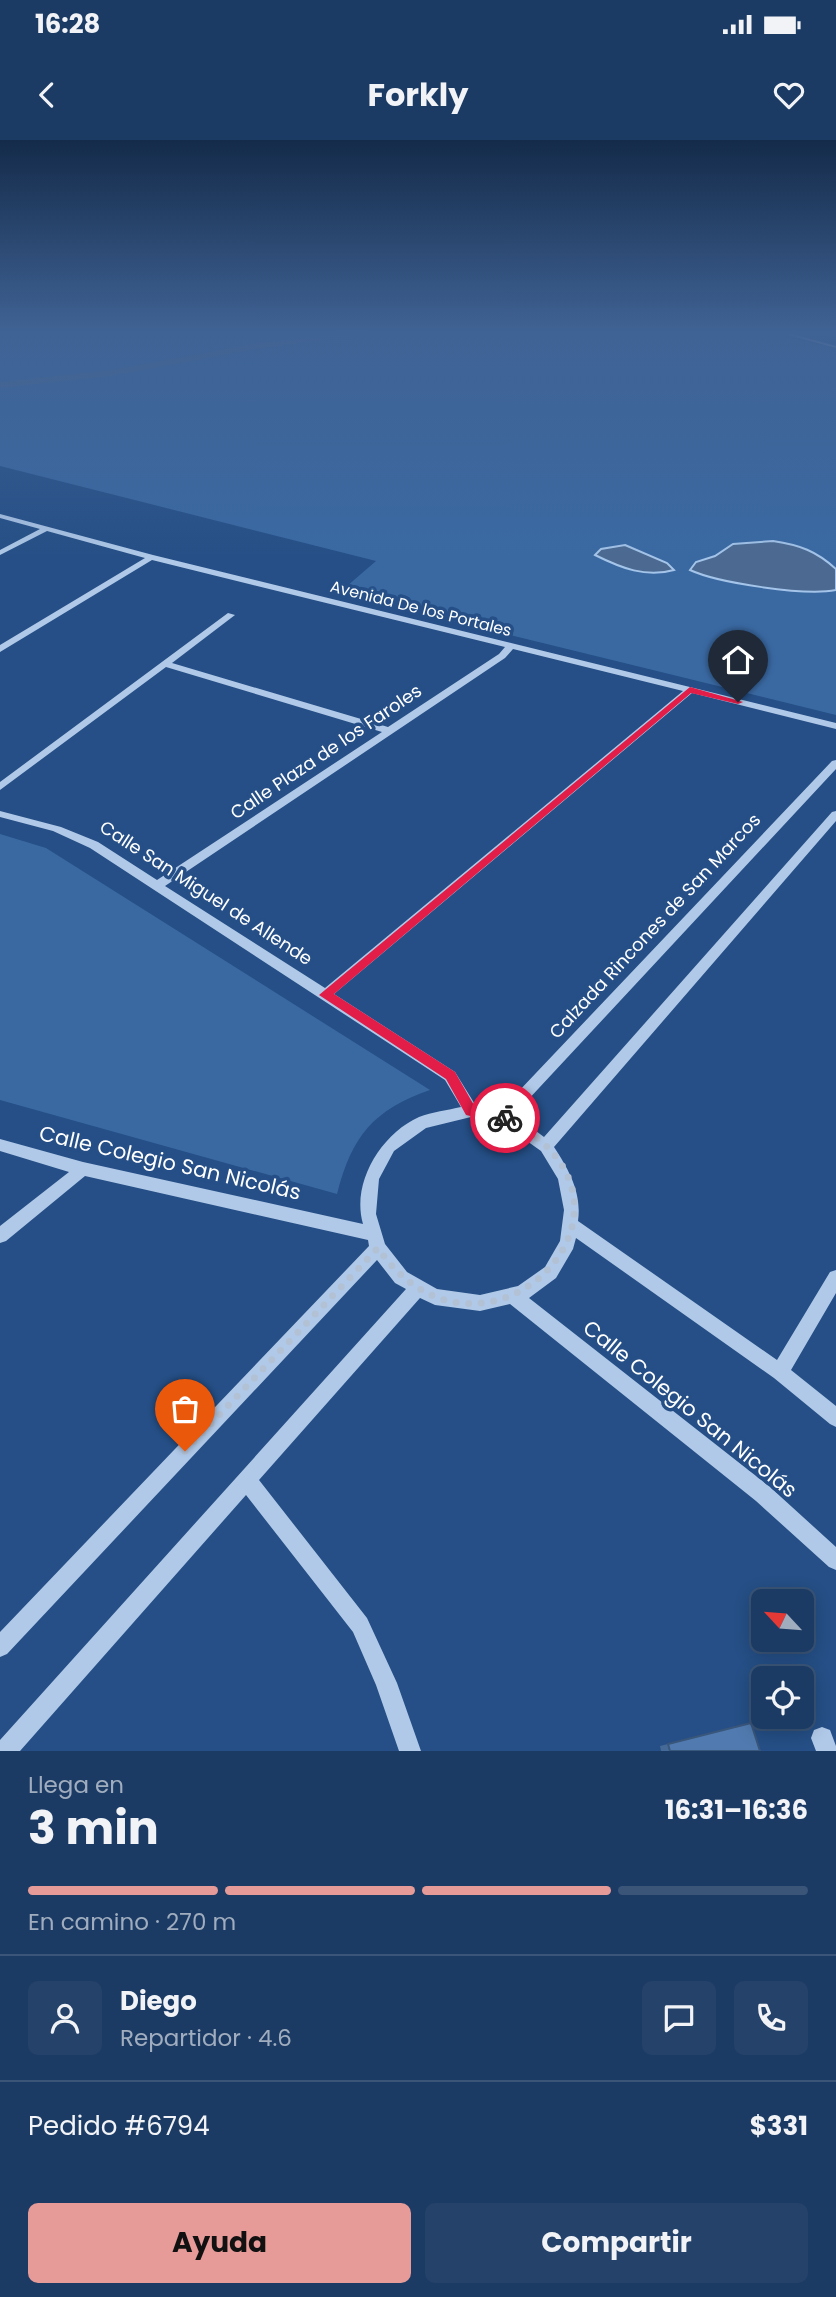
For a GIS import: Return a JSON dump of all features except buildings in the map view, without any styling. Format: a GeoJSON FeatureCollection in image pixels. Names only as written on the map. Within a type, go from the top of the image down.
{"type":"FeatureCollection","features":[{"type":"Feature","properties":{"kind":"street","name":"Avenida De los Portales"},"geometry":{"type":"LineString","coordinates":[[0,516],[151,557],[836,726]]}},
{"type":"Feature","properties":{"kind":"street"},"geometry":{"type":"LineString","coordinates":[[0,553],[46,529]]}},
{"type":"Feature","properties":{"kind":"street"},"geometry":{"type":"LineString","coordinates":[[0,649],[151,557]]}},
{"type":"Feature","properties":{"kind":"street"},"geometry":{"type":"LineString","coordinates":[[0,787],[231,615]]}},
{"type":"Feature","properties":{"kind":"street","name":"Calle Plaza de los Faroles"},"geometry":{"type":"LineString","coordinates":[[157,886],[502,656],[512,645]]}},
{"type":"Feature","properties":{"kind":"street"},"geometry":{"type":"LineString","coordinates":[[165,664],[390,731]]}},
{"type":"Feature","properties":{"kind":"street"},"geometry":{"type":"LineString","coordinates":[[325,995],[690,690]]}},
{"type":"Feature","properties":{"kind":"street","name":"Calzada Rincones de San Marcos"},"geometry":{"type":"LineString","coordinates":[[503,1117],[836,763]]}},
{"type":"Feature","properties":{"kind":"street","name":"Calle San Miguel de Allende"},"geometry":{"type":"LineString","coordinates":[[0,814],[75,835],[157,886],[450,1076],[471,1111]]}},
{"type":"Feature","properties":{"kind":"street"},"geometry":{"type":"LineString","coordinates":[[547,1145],[836,814]]}},
{"type":"Feature","properties":{"kind":"street"},"geometry":{"type":"LineString","coordinates":[[471,1111],[503,1117],[527,1129],[547,1145],[569,1182],[573,1204],[572,1226],[565,1248],[553,1268],[535,1284],[513,1296],[480,1303],[446,1300],[418,1288],[401,1276],[374,1241],[367,1193],[373,1170],[385,1149],[402,1132],[423,1121],[446,1113],[471,1111]]}},
{"type":"Feature","properties":{"kind":"street","name":"Calle Colegio San Nicolás"},"geometry":{"type":"LineString","coordinates":[[0,1144],[83,1169],[374,1241]]}},
{"type":"Feature","properties":{"kind":"street"},"geometry":{"type":"LineString","coordinates":[[0,1236],[83,1169]]}},
{"type":"Feature","properties":{"kind":"street"},"geometry":{"type":"LineString","coordinates":[[572,1226],[780,1372],[836,1418]]}},
{"type":"Feature","properties":{"kind":"street"},"geometry":{"type":"LineString","coordinates":[[0,1647],[374,1241]]}},
{"type":"Feature","properties":{"kind":"street"},"geometry":{"type":"LineString","coordinates":[[780,1372],[836,1278]]}},
{"type":"Feature","properties":{"kind":"street"},"geometry":{"type":"LineString","coordinates":[[5,1751],[418,1288]]}},
{"type":"Feature","properties":{"kind":"street","name":"Calle Colegio San Nicolás"},"geometry":{"type":"LineString","coordinates":[[513,1296],[763,1494],[836,1560]]}},
{"type":"Feature","properties":{"kind":"street"},"geometry":{"type":"LineString","coordinates":[[247,1480],[360,1625],[386,1683],[410,1751]]}},
{"type":"Feature","properties":{"kind":"shaded area"},"geometry":{"type":"Polygon","coordinates":[[[0,408],[836,408],[836,715],[339,593],[376,561],[0,466],[0,408]]]}},
{"type":"Feature","properties":{"kind":"shaded area"},"geometry":{"type":"Polygon","coordinates":[[[773,541],[807,550],[829,563],[836,569],[836,590],[804,591],[762,587],[690,570],[696,562],[715,556],[733,544],[773,541]]]}},
{"type":"Feature","properties":{"kind":"shaded area"},"geometry":{"type":"Polygon","coordinates":[[[625,545],[667,563],[674,570],[644,572],[614,564],[595,555],[601,549],[625,545]]]}},
{"type":"Feature","properties":{"kind":"shaded area"},"geometry":{"type":"Polygon","coordinates":[[[0,834],[46,848],[430,1090],[379,1116],[368,1128],[350,1156],[337,1194],[0,1100],[0,834]]]}},
{"type":"Feature","properties":{"kind":"way so far"},"geometry":{"type":"LineString","coordinates":[[185,1451],[378,1248],[401,1276],[418,1288],[446,1300],[480,1303],[513,1296],[535,1284],[553,1268],[565,1248],[572,1226],[573,1204],[569,1182],[547,1145],[527,1129],[505,1118]]}},
{"type":"Feature","properties":{"kind":"route"},"geometry":{"type":"LineString","coordinates":[[505,1118],[471,1111],[450,1076],[325,995],[690,690],[738,702]]}}]}
